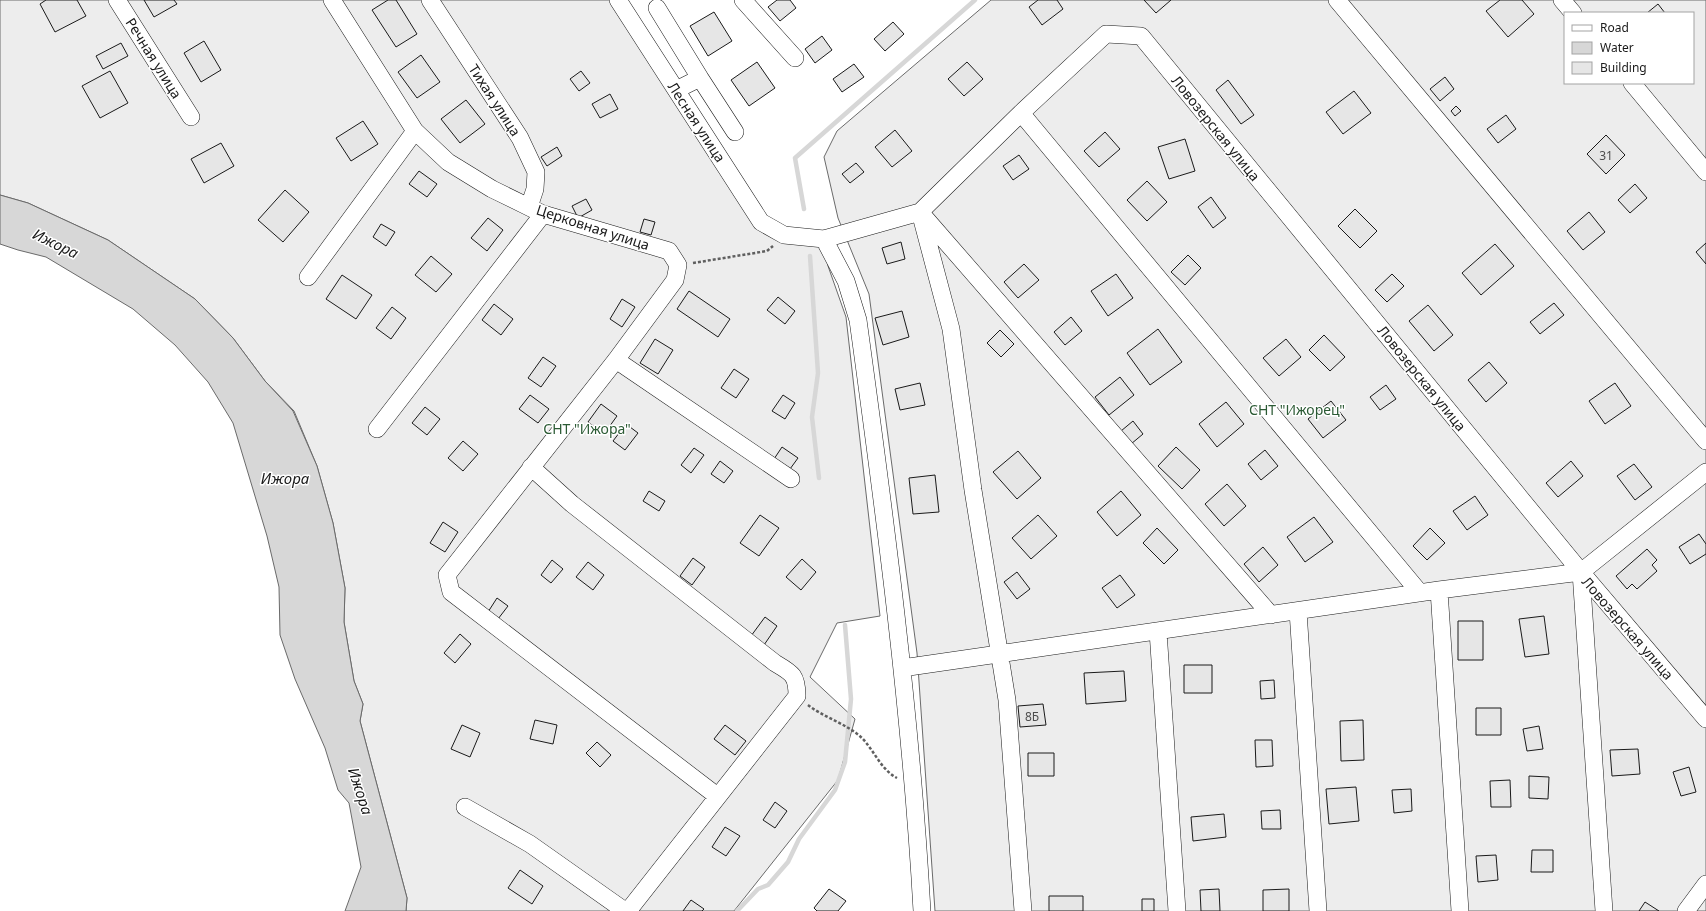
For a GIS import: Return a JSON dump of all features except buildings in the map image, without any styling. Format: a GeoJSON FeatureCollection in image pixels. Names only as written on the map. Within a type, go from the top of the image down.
{"type":"FeatureCollection","features":[{"type":"Feature","properties":{"kind":"street","name":"Речная улица"},"geometry":{"type":"LineString","coordinates":[[117,0],[191,117]]}},
{"type":"Feature","properties":{"kind":"street","name":"Церковная улица"},"geometry":{"type":"LineString","coordinates":[[332,0],[415,130],[448,162],[492,189],[536,210],[669,251],[678,266]]}},
{"type":"Feature","properties":{"kind":"street","name":"Тихая улица"},"geometry":{"type":"LineString","coordinates":[[430,0],[520,138],[536,172],[536,210]]}},
{"type":"Feature","properties":{"kind":"street","name":"Лесная улица"},"geometry":{"type":"LineString","coordinates":[[618,0],[761,222],[784,235]]}},
{"type":"Feature","properties":{"kind":"street"},"geometry":{"type":"LineString","coordinates":[[743,0],[795,58]]}},
{"type":"Feature","properties":{"kind":"street"},"geometry":{"type":"LineString","coordinates":[[1337,0],[1706,441]]}},
{"type":"Feature","properties":{"kind":"street"},"geometry":{"type":"LineString","coordinates":[[1562,0],[1572,12]]}},
{"type":"Feature","properties":{"kind":"street"},"geometry":{"type":"LineString","coordinates":[[658,8],[700,78],[735,132]]}},
{"type":"Feature","properties":{"kind":"street","name":"Ловозерская улица"},"geometry":{"type":"LineString","coordinates":[[1021,113],[1106,34],[1141,36],[1581,572],[1706,719]]}},
{"type":"Feature","properties":{"kind":"street"},"geometry":{"type":"LineString","coordinates":[[676,90],[700,78]]}},
{"type":"Feature","properties":{"kind":"street"},"geometry":{"type":"LineString","coordinates":[[1633,84],[1706,172]]}},
{"type":"Feature","properties":{"kind":"street"},"geometry":{"type":"LineString","coordinates":[[784,235],[824,239],[920,212],[1021,113],[1420,593]]}},
{"type":"Feature","properties":{"kind":"street"},"geometry":{"type":"LineString","coordinates":[[308,278],[415,130]]}},
{"type":"Feature","properties":{"kind":"street"},"geometry":{"type":"LineString","coordinates":[[377,429],[536,210]]}},
{"type":"Feature","properties":{"kind":"street"},"geometry":{"type":"LineString","coordinates":[[920,212],[1271,615]]}},
{"type":"Feature","properties":{"kind":"street"},"geometry":{"type":"LineString","coordinates":[[920,212],[951,328],[973,490],[998,654],[1007,700],[1022,911]]}},
{"type":"Feature","properties":{"kind":"street"},"geometry":{"type":"LineString","coordinates":[[824,239],[846,281],[858,320],[902,668],[914,782],[921,910]]}},
{"type":"Feature","properties":{"kind":"street"},"geometry":{"type":"LineString","coordinates":[[678,266],[675,280],[616,360],[447,575],[451,592],[717,796]]}},
{"type":"Feature","properties":{"kind":"street"},"geometry":{"type":"LineString","coordinates":[[616,360],[791,479]]}},
{"type":"Feature","properties":{"kind":"street"},"geometry":{"type":"LineString","coordinates":[[531,467],[591,518],[775,663],[792,672],[797,684],[797,696],[628,911]]}},
{"type":"Feature","properties":{"kind":"street"},"geometry":{"type":"LineString","coordinates":[[902,668],[1439,590],[1581,572],[1706,472]]}},
{"type":"Feature","properties":{"kind":"street"},"geometry":{"type":"LineString","coordinates":[[1581,572],[1604,911]]}},
{"type":"Feature","properties":{"kind":"street"},"geometry":{"type":"LineString","coordinates":[[1439,590],[1460,911]]}},
{"type":"Feature","properties":{"kind":"street"},"geometry":{"type":"LineString","coordinates":[[1298,611],[1318,911]]}},
{"type":"Feature","properties":{"kind":"street"},"geometry":{"type":"LineString","coordinates":[[1158,631],[1177,911]]}},
{"type":"Feature","properties":{"kind":"street"},"geometry":{"type":"LineString","coordinates":[[465,807],[530,844],[625,911]]}},
{"type":"Feature","properties":{"kind":"street"},"geometry":{"type":"LineString","coordinates":[[1686,911],[1706,884]]}},
{"type":"Feature","properties":{"kind":"path"},"geometry":{"type":"LineString","coordinates":[[678,266],[767,251],[784,235]]}},
{"type":"Feature","properties":{"kind":"path"},"geometry":{"type":"LineString","coordinates":[[797,696],[815,710],[857,733],[872,750],[886,770],[896,777],[914,782]]}},
{"type":"Feature","properties":{"kind":"shaded area","name":"СНТ \"Ижора\""},"geometry":{"type":"Polygon","coordinates":[[[0,0],[618,0],[761,222],[824,239],[828,266],[846,317],[880,616],[837,623],[810,677],[855,719],[838,780],[734,911],[406,911],[407,898],[360,721],[363,704],[354,681],[344,622],[345,588],[333,523],[317,466],[294,411],[265,381],[233,338],[195,299],[108,240],[28,203],[0,195],[0,0]]]}},
{"type":"Feature","properties":{"kind":"shaded area","name":"СНТ \"Ижорец\""},"geometry":{"type":"Polygon","coordinates":[[[991,0],[1706,0],[1706,911],[935,911],[917,653],[869,294],[838,218],[824,157],[837,131],[991,0]]]}},
{"type":"Feature","properties":{"kind":"water","name":"Ижора"},"geometry":{"type":"Polygon","coordinates":[[[0,195],[28,203],[108,240],[195,299],[233,338],[265,381],[293,411],[317,466],[333,523],[345,588],[344,622],[354,681],[363,704],[360,721],[407,898],[406,911],[345,911],[361,867],[349,803],[338,790],[325,748],[295,679],[280,635],[279,587],[267,536],[233,423],[208,382],[175,345],[133,309],[46,257],[0,244],[0,195]]]}},
{"type":"Feature","properties":{"kind":"waterway"},"geometry":{"type":"LineString","coordinates":[[804,209],[795,158],[975,0]]}},
{"type":"Feature","properties":{"kind":"waterway"},"geometry":{"type":"LineString","coordinates":[[810,256],[818,373],[812,417],[819,478]]}},
{"type":"Feature","properties":{"kind":"waterway"},"geometry":{"type":"LineString","coordinates":[[737,911],[758,889],[768,885],[788,862],[799,839],[835,790],[845,762],[851,699],[845,625]]}}]}
